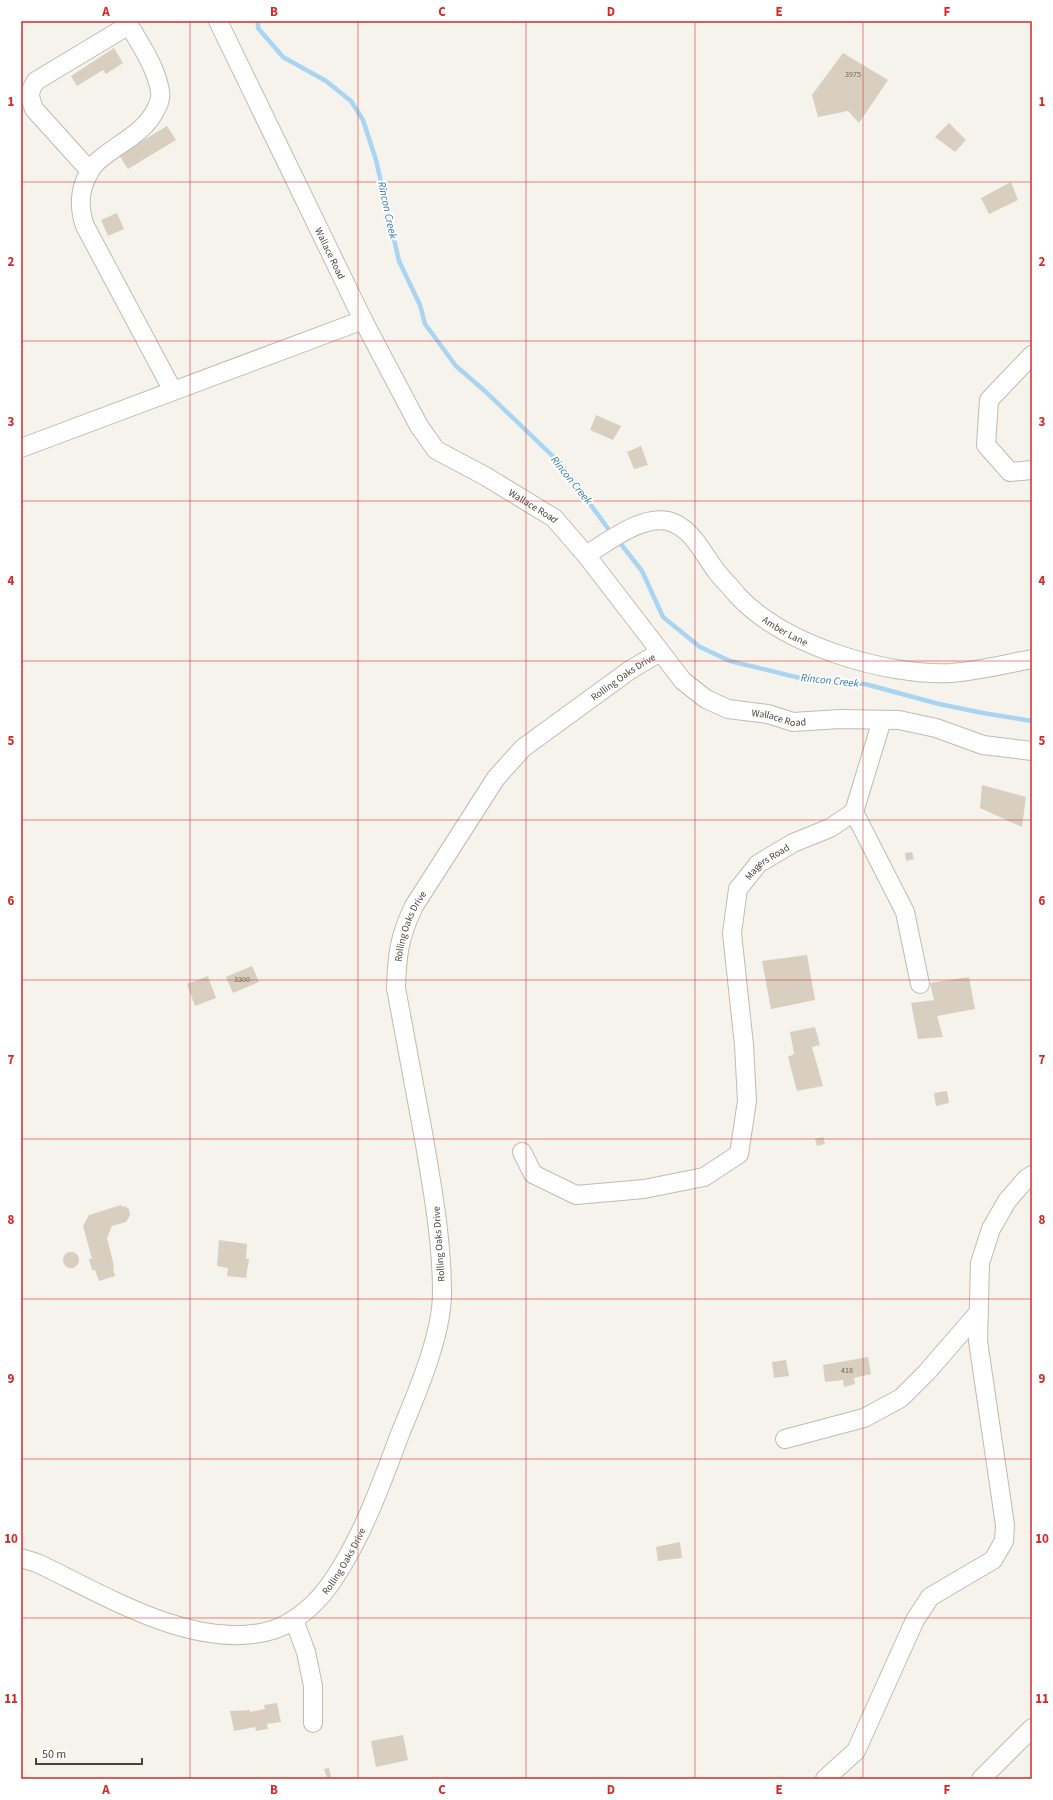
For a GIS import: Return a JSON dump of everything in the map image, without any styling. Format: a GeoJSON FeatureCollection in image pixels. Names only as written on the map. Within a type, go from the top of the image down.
{"type":"FeatureCollection","features":[{"type":"Feature","properties":{"kind":"street","name":"Wallace Road"},"geometry":{"type":"LineString","coordinates":[[218,21],[363,320],[419,426],[436,450],[485,476],[554,518],[586,555],[683,681],[706,699],[728,709],[768,714],[793,722],[840,719],[899,720],[936,728],[983,745],[1032,751]]}},
{"type":"Feature","properties":{"kind":"street"},"geometry":{"type":"LineString","coordinates":[[90,171],[34,109],[25,84],[36,81],[133,23],[154,70],[161,93],[159,104],[153,115],[142,128],[97,161],[90,171],[83,186],[81,196],[82,216],[85,226],[173,391]]}},
{"type":"Feature","properties":{"kind":"street"},"geometry":{"type":"LineString","coordinates":[[21,448],[363,320]]}},
{"type":"Feature","properties":{"kind":"street"},"geometry":{"type":"LineString","coordinates":[[1032,355],[990,400],[986,445],[1010,472],[1032,470]]}},
{"type":"Feature","properties":{"kind":"street","name":"Amber Lane"},"geometry":{"type":"LineString","coordinates":[[586,555],[647,521],[659,520],[676,524],[692,535],[717,572],[753,609],[786,631],[807,642],[849,658],[892,669],[916,672],[951,673],[1032,659]]}},
{"type":"Feature","properties":{"kind":"street","name":"Rolling Oaks Drive"},"geometry":{"type":"LineString","coordinates":[[21,1558],[37,1563],[152,1618],[201,1632],[229,1635],[267,1632],[294,1620],[312,1605],[334,1579],[348,1556],[378,1490],[421,1382],[437,1329],[442,1295],[437,1209],[396,988],[397,954],[405,925],[414,906],[496,778],[523,748],[630,670],[660,652]]}},
{"type":"Feature","properties":{"kind":"street"},"geometry":{"type":"LineString","coordinates":[[882,720],[854,812],[905,912],[920,984]]}},
{"type":"Feature","properties":{"kind":"street","name":"Magers Road"},"geometry":{"type":"LineString","coordinates":[[522,1152],[533,1174],[576,1195],[644,1189],[704,1177],[739,1154],[747,1100],[744,1045],[732,933],[738,889],[758,864],[794,843],[830,828],[854,812]]}},
{"type":"Feature","properties":{"kind":"street"},"geometry":{"type":"LineString","coordinates":[[825,1779],[856,1751],[915,1620],[930,1598],[993,1560],[1004,1541],[1005,1525],[978,1341],[980,1263],[991,1229],[1007,1201],[1026,1179],[1032,1175]]}},
{"type":"Feature","properties":{"kind":"street"},"geometry":{"type":"LineString","coordinates":[[785,1439],[864,1418],[901,1398],[927,1372],[979,1312]]}},
{"type":"Feature","properties":{"kind":"street"},"geometry":{"type":"LineString","coordinates":[[294,1620],[306,1652],[313,1686],[313,1723]]}},
{"type":"Feature","properties":{"kind":"street"},"geometry":{"type":"LineString","coordinates":[[981,1779],[1032,1728]]}},
{"type":"Feature","properties":{"kind":"building"},"geometry":{"type":"Polygon","coordinates":[[[114,48],[123,63],[106,74],[103,70],[77,86],[71,76],[114,48]]]}},
{"type":"Feature","properties":{"kind":"building"},"geometry":{"type":"Polygon","coordinates":[[[843,53],[888,80],[859,123],[848,111],[818,117],[812,95],[843,53]]]}},
{"type":"Feature","properties":{"kind":"building"},"geometry":{"type":"Polygon","coordinates":[[[949,123],[966,140],[955,152],[935,137],[949,123]]]}},
{"type":"Feature","properties":{"kind":"building"},"geometry":{"type":"Polygon","coordinates":[[[167,126],[176,140],[128,169],[119,155],[167,126]]]}},
{"type":"Feature","properties":{"kind":"building"},"geometry":{"type":"Polygon","coordinates":[[[1011,182],[1018,200],[989,214],[981,198],[1011,182]]]}},
{"type":"Feature","properties":{"kind":"building"},"geometry":{"type":"Polygon","coordinates":[[[117,213],[124,229],[108,236],[101,220],[117,213]]]}},
{"type":"Feature","properties":{"kind":"building"},"geometry":{"type":"Polygon","coordinates":[[[596,415],[621,426],[613,440],[590,430],[596,415]]]}},
{"type":"Feature","properties":{"kind":"building"},"geometry":{"type":"Polygon","coordinates":[[[641,446],[648,465],[634,469],[627,452],[641,446]]]}},
{"type":"Feature","properties":{"kind":"building"},"geometry":{"type":"Polygon","coordinates":[[[982,785],[1026,797],[1022,827],[980,808],[982,785]]]}},
{"type":"Feature","properties":{"kind":"building"},"geometry":{"type":"Polygon","coordinates":[[[912,852],[914,859],[906,861],[905,853],[912,852]]]}},
{"type":"Feature","properties":{"kind":"building"},"geometry":{"type":"Polygon","coordinates":[[[807,955],[815,1000],[771,1009],[762,961],[807,955]]]}},
{"type":"Feature","properties":{"kind":"building"},"geometry":{"type":"Polygon","coordinates":[[[252,966],[259,982],[233,993],[226,977],[252,966]]]}},
{"type":"Feature","properties":{"kind":"building"},"geometry":{"type":"Polygon","coordinates":[[[208,976],[216,998],[195,1006],[187,984],[208,976]]]}},
{"type":"Feature","properties":{"kind":"building"},"geometry":{"type":"Polygon","coordinates":[[[969,977],[975,1009],[937,1016],[943,1037],[918,1039],[911,1003],[934,1000],[930,983],[969,977]]]}},
{"type":"Feature","properties":{"kind":"building"},"geometry":{"type":"Polygon","coordinates":[[[815,1027],[820,1045],[812,1047],[823,1086],[797,1091],[788,1057],[794,1054],[790,1032],[815,1027]]]}},
{"type":"Feature","properties":{"kind":"building"},"geometry":{"type":"Polygon","coordinates":[[[947,1091],[949,1103],[936,1106],[934,1093],[947,1091]]]}},
{"type":"Feature","properties":{"kind":"building"},"geometry":{"type":"Polygon","coordinates":[[[823,1137],[825,1144],[817,1146],[815,1139],[823,1137]]]}},
{"type":"Feature","properties":{"kind":"building"},"geometry":{"type":"Polygon","coordinates":[[[121,1205],[122,1207],[124,1206],[129,1209],[130,1215],[126,1222],[112,1226],[107,1238],[115,1276],[99,1281],[95,1270],[92,1270],[89,1259],[92,1259],[83,1226],[89,1215],[121,1205]]]}},
{"type":"Feature","properties":{"kind":"building"},"geometry":{"type":"Polygon","coordinates":[[[219,1240],[247,1244],[246,1259],[249,1259],[246,1278],[227,1276],[228,1268],[217,1266],[219,1240]]]}},
{"type":"Feature","properties":{"kind":"building"},"geometry":{"type":"Polygon","coordinates":[[[71,1252],[78,1257],[79,1260],[74,1267],[71,1268],[64,1263],[63,1260],[68,1253],[71,1252]]]}},
{"type":"Feature","properties":{"kind":"building"},"geometry":{"type":"Polygon","coordinates":[[[868,1357],[871,1374],[854,1378],[855,1384],[844,1387],[843,1380],[825,1382],[823,1365],[868,1357]]]}},
{"type":"Feature","properties":{"kind":"building"},"geometry":{"type":"Polygon","coordinates":[[[786,1360],[789,1376],[774,1378],[772,1362],[786,1360]]]}},
{"type":"Feature","properties":{"kind":"building"},"geometry":{"type":"Polygon","coordinates":[[[680,1542],[682,1558],[658,1561],[656,1547],[680,1542]]]}},
{"type":"Feature","properties":{"kind":"building"},"geometry":{"type":"Polygon","coordinates":[[[277,1703],[281,1722],[267,1724],[268,1729],[256,1731],[255,1727],[234,1731],[230,1711],[250,1710],[250,1712],[265,1709],[264,1705],[277,1703]]]}},
{"type":"Feature","properties":{"kind":"building"},"geometry":{"type":"Polygon","coordinates":[[[403,1735],[408,1760],[376,1767],[371,1741],[403,1735]]]}},
{"type":"Feature","properties":{"kind":"building"},"geometry":{"type":"Polygon","coordinates":[[[329,1768],[331,1777],[327,1778],[324,1769],[329,1768]]]}},
{"type":"Feature","properties":{"kind":"waterway","name":"Rincon Creek"},"geometry":{"type":"LineString","coordinates":[[258,21],[258,28],[283,57],[326,81],[351,101],[363,120],[376,160],[399,261],[420,305],[425,324],[456,366],[486,392],[561,464],[612,534]]}},
{"type":"Feature","properties":{"kind":"waterway","name":"Rincon Creek"},"geometry":{"type":"LineString","coordinates":[[617,539],[642,571],[663,617],[700,647],[730,661],[808,680],[865,684],[939,704],[1032,721]]}}]}
